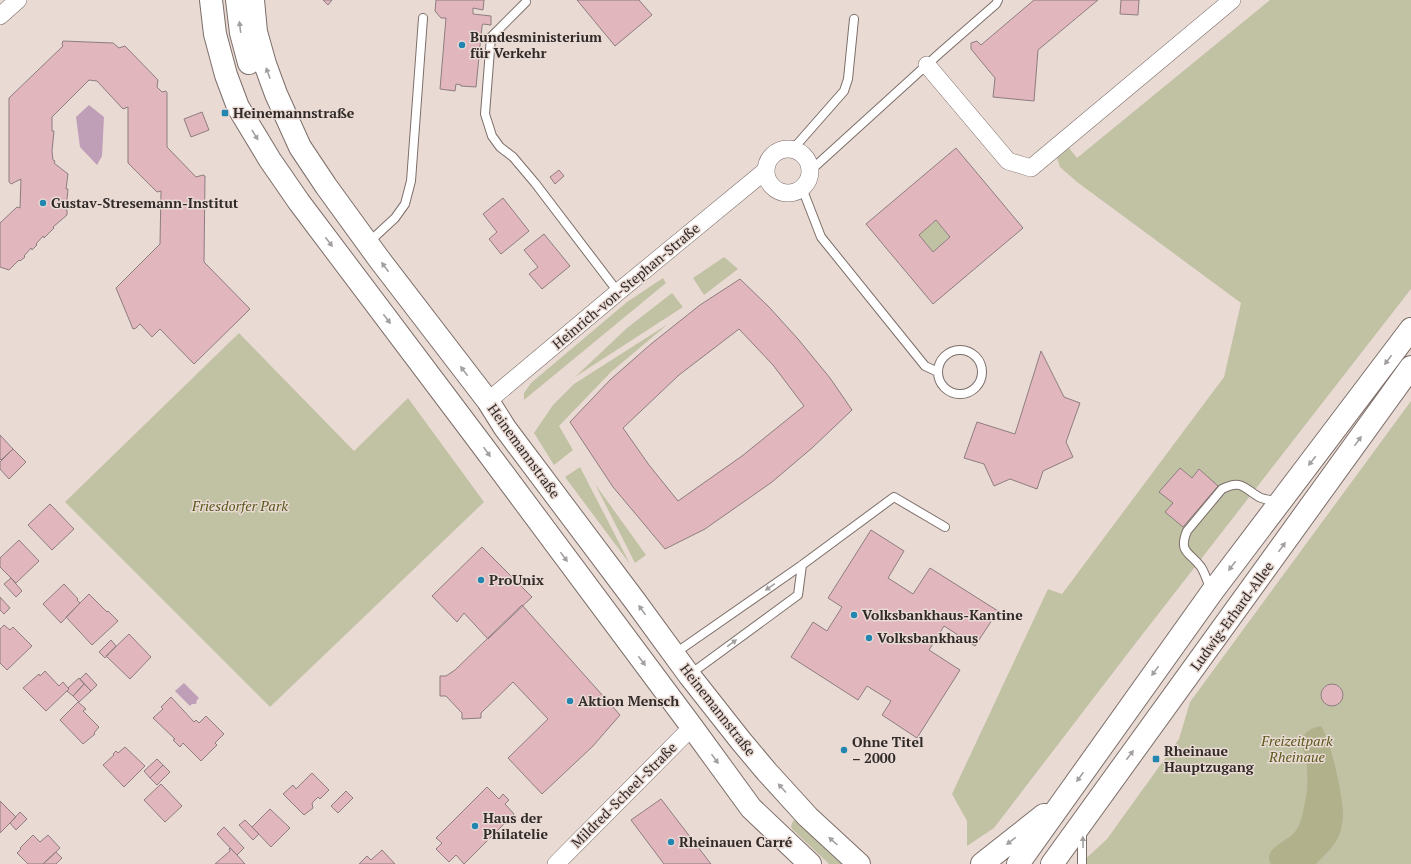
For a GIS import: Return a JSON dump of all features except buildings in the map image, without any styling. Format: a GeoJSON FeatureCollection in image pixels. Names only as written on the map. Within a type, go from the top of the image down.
{"type":"FeatureCollection","features":[{"type":"Feature","properties":{"kind":"main road"},"geometry":{"type":"LineString","coordinates":[[200,0],[215,34]]}},
{"type":"Feature","properties":{"kind":"main road"},"geometry":{"type":"LineString","coordinates":[[211,0],[215,34],[226,75],[238,107],[270,160],[299,202],[751,808],[810,864]]}},
{"type":"Feature","properties":{"kind":"main road"},"geometry":{"type":"LineString","coordinates":[[237,0],[241,33],[250,68],[261,96],[300,147]]}},
{"type":"Feature","properties":{"kind":"main road","name":"Heinemannstraße"},"geometry":{"type":"LineString","coordinates":[[253,0],[256,32],[264,64],[300,147],[326,186],[368,244],[488,401],[505,428],[674,654],[688,675],[767,772],[808,817],[859,864]]}},
{"type":"Feature","properties":{"kind":"main road","name":"Ludwig-Erhard-Allee"},"geometry":{"type":"LineString","coordinates":[[1018,864],[1212,592],[1411,329]]}},
{"type":"Feature","properties":{"kind":"main road","name":"Ludwig-Erhard-Allee"},"geometry":{"type":"LineString","coordinates":[[1052,864],[1411,368]]}},
{"type":"Feature","properties":{"kind":"main road"},"geometry":{"type":"LineString","coordinates":[[463,421],[488,401]]}},
{"type":"Feature","properties":{"kind":"main road"},"geometry":{"type":"LineString","coordinates":[[692,727],[715,709]]}},
{"type":"Feature","properties":{"kind":"main road","name":"Ludwig-Erhard-Allee"},"geometry":{"type":"LineString","coordinates":[[982,864],[1064,800]]}},
{"type":"Feature","properties":{"kind":"street"},"geometry":{"type":"LineString","coordinates":[[0,16],[18,0]]}},
{"type":"Feature","properties":{"kind":"street"},"geometry":{"type":"LineString","coordinates":[[927,65],[1008,161],[1031,168],[1232,0]]}},
{"type":"Feature","properties":{"kind":"street","name":"Heinrich-von-Stephan-Straße"},"geometry":{"type":"LineString","coordinates":[[488,401],[765,171],[768,160],[776,151],[787,148],[793,149]]}},
{"type":"Feature","properties":{"kind":"street"},"geometry":{"type":"LineString","coordinates":[[765,171],[770,185],[775,189],[789,193],[802,188],[806,183],[810,171],[809,164],[800,152],[793,149]]}},
{"type":"Feature","properties":{"kind":"street","name":"Mildred-Scheel-Straße"},"geometry":{"type":"LineString","coordinates":[[556,864],[692,727]]}},
{"type":"Feature","properties":{"kind":"lane"},"geometry":{"type":"LineString","coordinates":[[810,171],[996,4],[998,0]]}},
{"type":"Feature","properties":{"kind":"lane"},"geometry":{"type":"LineString","coordinates":[[526,2],[491,37],[485,114],[488,129],[500,147],[513,157],[535,183],[618,292]]}},
{"type":"Feature","properties":{"kind":"lane"},"geometry":{"type":"LineString","coordinates":[[368,244],[395,218],[405,204],[411,181],[423,18]]}},
{"type":"Feature","properties":{"kind":"lane"},"geometry":{"type":"LineString","coordinates":[[793,149],[844,91],[848,79],[854,19]]}},
{"type":"Feature","properties":{"kind":"lane"},"geometry":{"type":"LineString","coordinates":[[802,188],[821,237],[926,366],[938,372]]}},
{"type":"Feature","properties":{"kind":"lane"},"geometry":{"type":"LineString","coordinates":[[961,349],[969,350],[975,355],[980,361],[982,368],[980,383],[975,389],[962,394],[948,391],[939,380],[938,372],[942,358],[947,353],[961,349]]}},
{"type":"Feature","properties":{"kind":"lane"},"geometry":{"type":"LineString","coordinates":[[1212,592],[1201,567],[1187,553],[1184,547],[1184,539],[1187,531],[1222,489],[1230,485],[1243,485],[1260,498],[1280,501]]}},
{"type":"Feature","properties":{"kind":"lane"},"geometry":{"type":"LineString","coordinates":[[674,654],[802,565],[894,497],[945,527]]}},
{"type":"Feature","properties":{"kind":"lane"},"geometry":{"type":"LineString","coordinates":[[688,675],[798,595],[802,565]]}},
{"type":"Feature","properties":{"kind":"lane"},"geometry":{"type":"LineString","coordinates":[[1082,821],[1082,864]]}},
{"type":"Feature","properties":{"kind":"green space"},"geometry":{"type":"Polygon","coordinates":[[[1270,0],[1411,0],[1411,289],[994,828],[967,846],[967,821],[952,794],[1048,589],[1062,594],[1224,377],[1241,303],[1077,182],[1060,167],[1057,158],[1069,148],[1077,158],[1270,0]]]}},
{"type":"Feature","properties":{"kind":"green space"},"geometry":{"type":"Polygon","coordinates":[[[936,220],[950,237],[933,252],[919,235],[936,220]]]}},
{"type":"Feature","properties":{"kind":"green space"},"geometry":{"type":"Polygon","coordinates":[[[724,257],[738,269],[704,295],[693,278],[724,257]]]}},
{"type":"Feature","properties":{"kind":"green space"},"geometry":{"type":"Polygon","coordinates":[[[663,278],[666,283],[524,400],[524,393],[531,383],[627,302],[663,278]]]}},
{"type":"Feature","properties":{"kind":"green space"},"geometry":{"type":"Polygon","coordinates":[[[672,293],[683,307],[575,377],[627,328],[672,293]]]}},
{"type":"Feature","properties":{"kind":"green space"},"geometry":{"type":"Polygon","coordinates":[[[668,324],[611,372],[559,426],[573,450],[554,465],[534,433],[553,405],[574,384],[668,324]]]}},
{"type":"Feature","properties":{"kind":"green space","name":"Friesdorfer Park"},"geometry":{"type":"Polygon","coordinates":[[[239,333],[354,451],[408,398],[484,502],[270,707],[65,502],[239,333]]]}},
{"type":"Feature","properties":{"kind":"green space","name":"Freizeitpark Rheinaue"},"geometry":{"type":"Polygon","coordinates":[[[1411,401],[1411,864],[1080,864],[1107,839],[1179,739],[1190,702],[1411,401]]]}},
{"type":"Feature","properties":{"kind":"green space"},"geometry":{"type":"Polygon","coordinates":[[[580,467],[630,564],[565,477],[580,467]]]}},
{"type":"Feature","properties":{"kind":"green space"},"geometry":{"type":"Polygon","coordinates":[[[595,484],[646,555],[635,563],[595,484]]]}},
{"type":"Feature","properties":{"kind":"green space"},"geometry":{"type":"Polygon","coordinates":[[[1321,726],[1331,751],[1341,794],[1343,814],[1340,833],[1333,846],[1316,864],[1271,864],[1269,859],[1272,850],[1294,833],[1300,823],[1306,797],[1307,781],[1306,757],[1302,747],[1302,741],[1304,734],[1321,726]]]}},
{"type":"Feature","properties":{"kind":"green space"},"geometry":{"type":"Polygon","coordinates":[[[795,820],[798,821],[844,864],[829,864],[792,829],[791,826],[795,820]]]}},
{"type":"Feature","properties":{"kind":"shaded area"},"geometry":{"type":"Polygon","coordinates":[[[89,105],[104,117],[102,156],[97,165],[80,147],[76,117],[89,105]]]}},
{"type":"Feature","properties":{"kind":"shaded area"},"geometry":{"type":"Polygon","coordinates":[[[184,683],[199,698],[196,704],[192,704],[190,706],[175,691],[184,683]]]}},
{"type":"Feature","properties":{"kind":"place","name":"Bundesministerium für Verkehr"},"geometry":{"type":"Point","coordinates":[462,45]}},
{"type":"Feature","properties":{"kind":"place","name":"Heinemannstraße"},"geometry":{"type":"Point","coordinates":[225,113]}},
{"type":"Feature","properties":{"kind":"place","name":"Gustav-Stresemann-Institut"},"geometry":{"type":"Point","coordinates":[43,203]}},
{"type":"Feature","properties":{"kind":"place","name":"ProUnix"},"geometry":{"type":"Point","coordinates":[481,580]}},
{"type":"Feature","properties":{"kind":"place","name":"Volksbankhaus-Kantine"},"geometry":{"type":"Point","coordinates":[854,615]}},
{"type":"Feature","properties":{"kind":"place","name":"Volksbankhaus"},"geometry":{"type":"Point","coordinates":[869,638]}},
{"type":"Feature","properties":{"kind":"place","name":"Aktion Mensch"},"geometry":{"type":"Point","coordinates":[570,701]}},
{"type":"Feature","properties":{"kind":"place","name":"Ohne Titel – 2000"},"geometry":{"type":"Point","coordinates":[844,750]}},
{"type":"Feature","properties":{"kind":"place","name":"Rheinaue Hauptzugang"},"geometry":{"type":"Point","coordinates":[1156,759]}},
{"type":"Feature","properties":{"kind":"place","name":"Haus der Philatelie"},"geometry":{"type":"Point","coordinates":[475,826]}},
{"type":"Feature","properties":{"kind":"place","name":"Rheinauen Carré"},"geometry":{"type":"Point","coordinates":[671,842]}}]}
